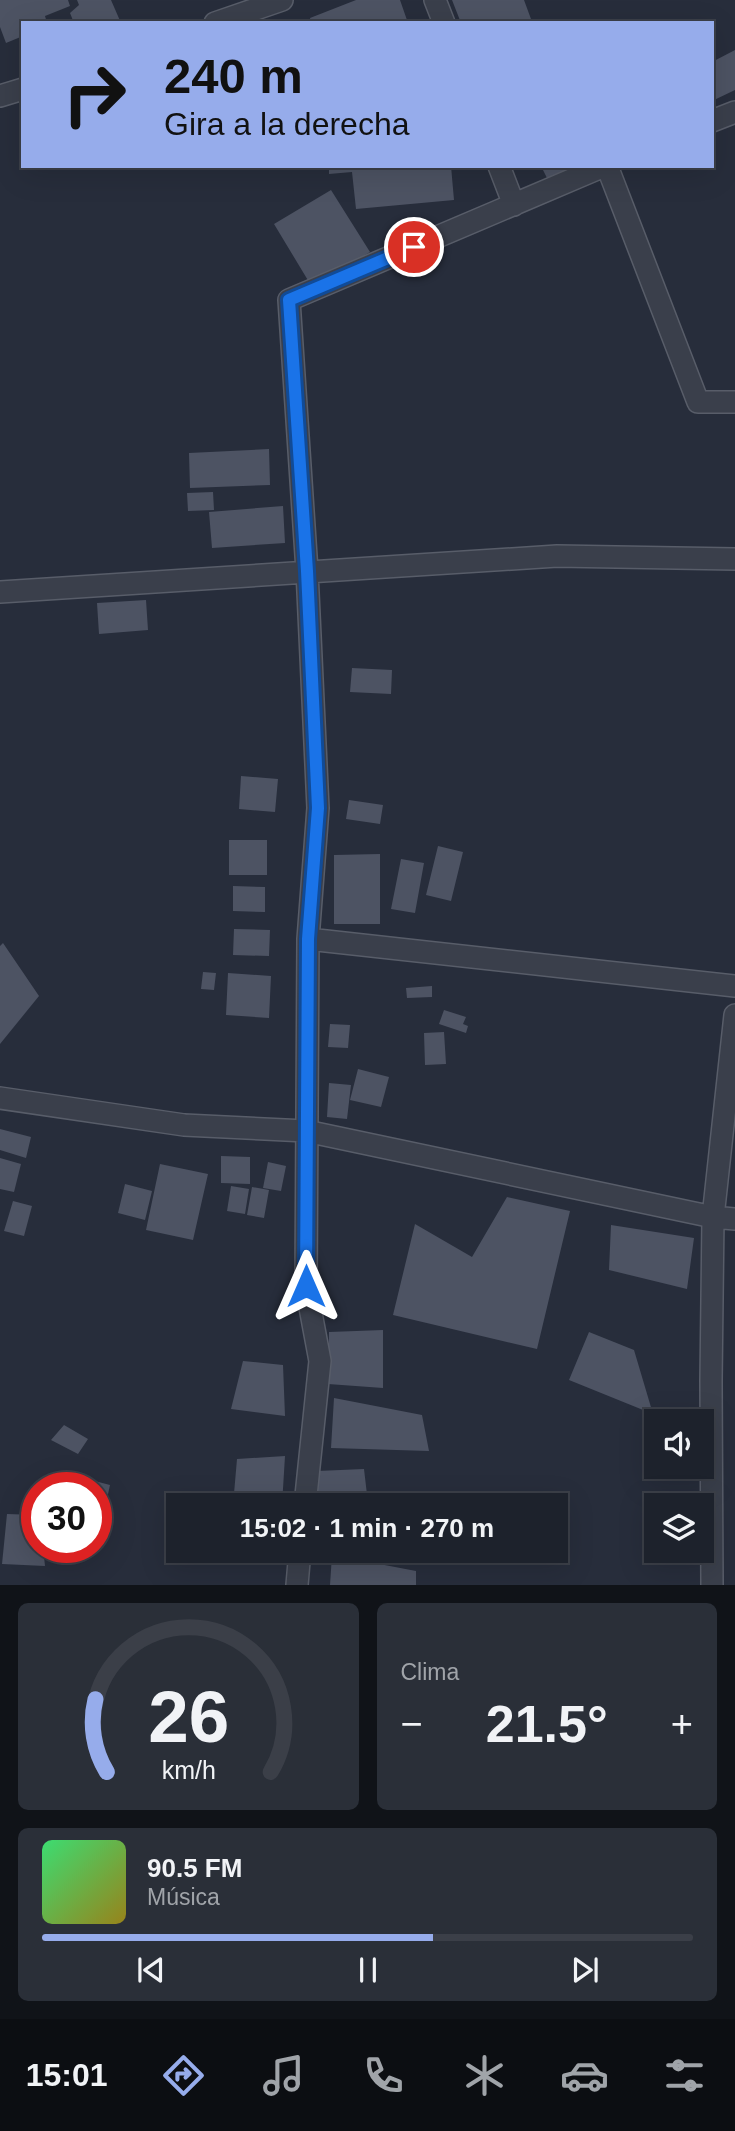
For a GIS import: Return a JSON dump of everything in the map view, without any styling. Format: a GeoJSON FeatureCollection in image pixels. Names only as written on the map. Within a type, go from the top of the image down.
{"type":"FeatureCollection","features":[{"type":"Feature","properties":{"kind":"street"},"geometry":{"type":"LineString","coordinates":[[221,21],[282,0]]}},
{"type":"Feature","properties":{"kind":"street"},"geometry":{"type":"LineString","coordinates":[[435,0],[443,21]]}},
{"type":"Feature","properties":{"kind":"street"},"geometry":{"type":"LineString","coordinates":[[0,96],[21,90]]}},
{"type":"Feature","properties":{"kind":"street"},"geometry":{"type":"LineString","coordinates":[[714,120],[735,112]]}},
{"type":"Feature","properties":{"kind":"street"},"geometry":{"type":"LineString","coordinates":[[500,168],[514,205]]}},
{"type":"Feature","properties":{"kind":"street"},"geometry":{"type":"LineString","coordinates":[[306,1493],[320,1361],[306,1286],[308,939],[318,808],[307,571],[289,300],[601,168]]}},
{"type":"Feature","properties":{"kind":"street"},"geometry":{"type":"LineString","coordinates":[[607,168],[698,402],[735,402]]}},
{"type":"Feature","properties":{"kind":"street"},"geometry":{"type":"LineString","coordinates":[[0,592],[557,556],[735,559]]}},
{"type":"Feature","properties":{"kind":"street"},"geometry":{"type":"LineString","coordinates":[[308,939],[735,986]]}},
{"type":"Feature","properties":{"kind":"street"},"geometry":{"type":"LineString","coordinates":[[712,1585],[710,1381],[713,1217],[735,1015]]}},
{"type":"Feature","properties":{"kind":"street"},"geometry":{"type":"LineString","coordinates":[[0,1098],[184,1125],[306,1131],[713,1217],[735,1219]]}},
{"type":"Feature","properties":{"kind":"street"},"geometry":{"type":"LineString","coordinates":[[297,1585],[299,1563]]}},
{"type":"Feature","properties":{"kind":"building"},"geometry":{"type":"Polygon","coordinates":[[[0,0],[68,0],[70,6],[45,16],[46,21],[21,21],[21,37],[6,43],[0,27],[0,0]]]}},
{"type":"Feature","properties":{"kind":"building"},"geometry":{"type":"Polygon","coordinates":[[[77,0],[111,0],[120,21],[73,21],[70,13],[79,5],[77,0]]]}},
{"type":"Feature","properties":{"kind":"building"},"geometry":{"type":"Polygon","coordinates":[[[356,0],[400,0],[407,21],[311,21],[310,18],[356,0]]]}},
{"type":"Feature","properties":{"kind":"building"},"geometry":{"type":"Polygon","coordinates":[[[452,0],[524,0],[531,19],[526,21],[460,21],[452,0]]]}},
{"type":"Feature","properties":{"kind":"building"},"geometry":{"type":"Polygon","coordinates":[[[735,50],[735,90],[714,100],[714,61],[735,50]]]}},
{"type":"Feature","properties":{"kind":"building"},"geometry":{"type":"Polygon","coordinates":[[[329,168],[451,168],[454,200],[356,209],[352,172],[329,174],[329,168]]]}},
{"type":"Feature","properties":{"kind":"building"},"geometry":{"type":"Polygon","coordinates":[[[542,168],[575,168],[548,180],[542,168]]]}},
{"type":"Feature","properties":{"kind":"building"},"geometry":{"type":"Polygon","coordinates":[[[331,190],[370,252],[312,287],[274,224],[331,190]]]}},
{"type":"Feature","properties":{"kind":"building"},"geometry":{"type":"Polygon","coordinates":[[[269,449],[270,485],[190,488],[189,453],[269,449]]]}},
{"type":"Feature","properties":{"kind":"building"},"geometry":{"type":"Polygon","coordinates":[[[213,492],[214,510],[188,511],[187,493],[213,492]]]}},
{"type":"Feature","properties":{"kind":"building"},"geometry":{"type":"Polygon","coordinates":[[[283,506],[285,543],[212,548],[209,512],[283,506]]]}},
{"type":"Feature","properties":{"kind":"building"},"geometry":{"type":"Polygon","coordinates":[[[146,600],[148,630],[99,634],[97,603],[146,600]]]}},
{"type":"Feature","properties":{"kind":"building"},"geometry":{"type":"Polygon","coordinates":[[[352,668],[392,670],[391,694],[350,692],[352,668]]]}},
{"type":"Feature","properties":{"kind":"building"},"geometry":{"type":"Polygon","coordinates":[[[241,776],[278,779],[275,812],[239,809],[241,776]]]}},
{"type":"Feature","properties":{"kind":"building"},"geometry":{"type":"Polygon","coordinates":[[[349,800],[383,805],[380,824],[346,819],[349,800]]]}},
{"type":"Feature","properties":{"kind":"building"},"geometry":{"type":"Polygon","coordinates":[[[229,840],[267,840],[267,875],[229,875],[229,840]]]}},
{"type":"Feature","properties":{"kind":"building"},"geometry":{"type":"Polygon","coordinates":[[[438,846],[463,852],[451,901],[426,895],[438,846]]]}},
{"type":"Feature","properties":{"kind":"building"},"geometry":{"type":"Polygon","coordinates":[[[380,854],[380,924],[334,924],[334,855],[380,854]]]}},
{"type":"Feature","properties":{"kind":"building"},"geometry":{"type":"Polygon","coordinates":[[[401,859],[424,863],[415,913],[391,909],[401,859]]]}},
{"type":"Feature","properties":{"kind":"building"},"geometry":{"type":"Polygon","coordinates":[[[233,886],[265,887],[265,912],[233,911],[233,886]]]}},
{"type":"Feature","properties":{"kind":"building"},"geometry":{"type":"Polygon","coordinates":[[[234,929],[270,930],[269,956],[233,955],[234,929]]]}},
{"type":"Feature","properties":{"kind":"building"},"geometry":{"type":"Polygon","coordinates":[[[3,943],[39,996],[0,1044],[0,946],[3,943]]]}},
{"type":"Feature","properties":{"kind":"building"},"geometry":{"type":"Polygon","coordinates":[[[203,972],[216,973],[214,990],[201,989],[203,972]]]}},
{"type":"Feature","properties":{"kind":"building"},"geometry":{"type":"Polygon","coordinates":[[[228,973],[271,976],[269,1018],[226,1015],[228,973]]]}},
{"type":"Feature","properties":{"kind":"building"},"geometry":{"type":"Polygon","coordinates":[[[432,986],[432,997],[407,998],[406,988],[432,986]]]}},
{"type":"Feature","properties":{"kind":"building"},"geometry":{"type":"Polygon","coordinates":[[[444,1010],[466,1017],[463,1024],[468,1026],[466,1033],[439,1024],[444,1010]]]}},
{"type":"Feature","properties":{"kind":"building"},"geometry":{"type":"Polygon","coordinates":[[[330,1024],[350,1025],[348,1048],[328,1047],[330,1024]]]}},
{"type":"Feature","properties":{"kind":"building"},"geometry":{"type":"Polygon","coordinates":[[[444,1032],[446,1064],[425,1065],[424,1033],[444,1032]]]}},
{"type":"Feature","properties":{"kind":"building"},"geometry":{"type":"Polygon","coordinates":[[[358,1069],[389,1077],[381,1107],[350,1100],[358,1069]]]}},
{"type":"Feature","properties":{"kind":"building"},"geometry":{"type":"Polygon","coordinates":[[[329,1083],[351,1085],[347,1119],[327,1117],[329,1083]]]}},
{"type":"Feature","properties":{"kind":"building"},"geometry":{"type":"Polygon","coordinates":[[[0,1129],[31,1137],[26,1158],[0,1150],[0,1129]]]}},
{"type":"Feature","properties":{"kind":"building"},"geometry":{"type":"Polygon","coordinates":[[[221,1156],[250,1157],[250,1184],[221,1183],[221,1156]]]}},
{"type":"Feature","properties":{"kind":"building"},"geometry":{"type":"Polygon","coordinates":[[[0,1158],[21,1164],[14,1192],[0,1189],[0,1158]]]}},
{"type":"Feature","properties":{"kind":"building"},"geometry":{"type":"Polygon","coordinates":[[[268,1162],[286,1166],[281,1191],[263,1188],[268,1162]]]}},
{"type":"Feature","properties":{"kind":"building"},"geometry":{"type":"Polygon","coordinates":[[[160,1164],[208,1174],[193,1240],[146,1230],[160,1164]]]}},
{"type":"Feature","properties":{"kind":"building"},"geometry":{"type":"Polygon","coordinates":[[[125,1184],[152,1191],[145,1220],[118,1213],[125,1184]]]}},
{"type":"Feature","properties":{"kind":"building"},"geometry":{"type":"Polygon","coordinates":[[[231,1186],[249,1189],[245,1214],[227,1211],[231,1186]]]}},
{"type":"Feature","properties":{"kind":"building"},"geometry":{"type":"Polygon","coordinates":[[[252,1187],[269,1190],[264,1218],[247,1215],[252,1187]]]}},
{"type":"Feature","properties":{"kind":"building"},"geometry":{"type":"Polygon","coordinates":[[[507,1197],[570,1211],[537,1349],[393,1315],[415,1224],[472,1257],[507,1197]]]}},
{"type":"Feature","properties":{"kind":"building"},"geometry":{"type":"Polygon","coordinates":[[[13,1201],[32,1206],[24,1236],[4,1231],[13,1201]]]}},
{"type":"Feature","properties":{"kind":"building"},"geometry":{"type":"Polygon","coordinates":[[[611,1225],[694,1238],[687,1289],[609,1270],[611,1225]]]}},
{"type":"Feature","properties":{"kind":"building"},"geometry":{"type":"Polygon","coordinates":[[[383,1330],[383,1388],[328,1384],[329,1332],[383,1330]]]}},
{"type":"Feature","properties":{"kind":"building"},"geometry":{"type":"Polygon","coordinates":[[[589,1332],[634,1350],[652,1409],[644,1410],[569,1380],[589,1332]]]}},
{"type":"Feature","properties":{"kind":"building"},"geometry":{"type":"Polygon","coordinates":[[[243,1361],[283,1365],[285,1416],[231,1409],[243,1361]]]}},
{"type":"Feature","properties":{"kind":"building"},"geometry":{"type":"Polygon","coordinates":[[[334,1398],[422,1415],[429,1451],[331,1448],[334,1398]]]}},
{"type":"Feature","properties":{"kind":"building"},"geometry":{"type":"Polygon","coordinates":[[[64,1425],[88,1439],[78,1454],[51,1440],[64,1425]]]}},
{"type":"Feature","properties":{"kind":"building"},"geometry":{"type":"Polygon","coordinates":[[[285,1456],[283,1493],[234,1493],[237,1459],[285,1456]]]}},
{"type":"Feature","properties":{"kind":"building"},"geometry":{"type":"Polygon","coordinates":[[[364,1469],[367,1493],[316,1493],[317,1471],[364,1469]]]}},
{"type":"Feature","properties":{"kind":"building"},"geometry":{"type":"Polygon","coordinates":[[[7,1514],[21,1514],[21,1563],[45,1563],[45,1566],[2,1564],[7,1514]]]}},
{"type":"Feature","properties":{"kind":"building"},"geometry":{"type":"Polygon","coordinates":[[[331,1563],[374,1563],[416,1571],[416,1585],[330,1585],[331,1563]]]}},
{"type":"Feature","properties":{"kind":"route"},"geometry":{"type":"LineString","coordinates":[[306,1286],[308,939],[318,808],[307,571],[289,300],[414,247]]}}]}
